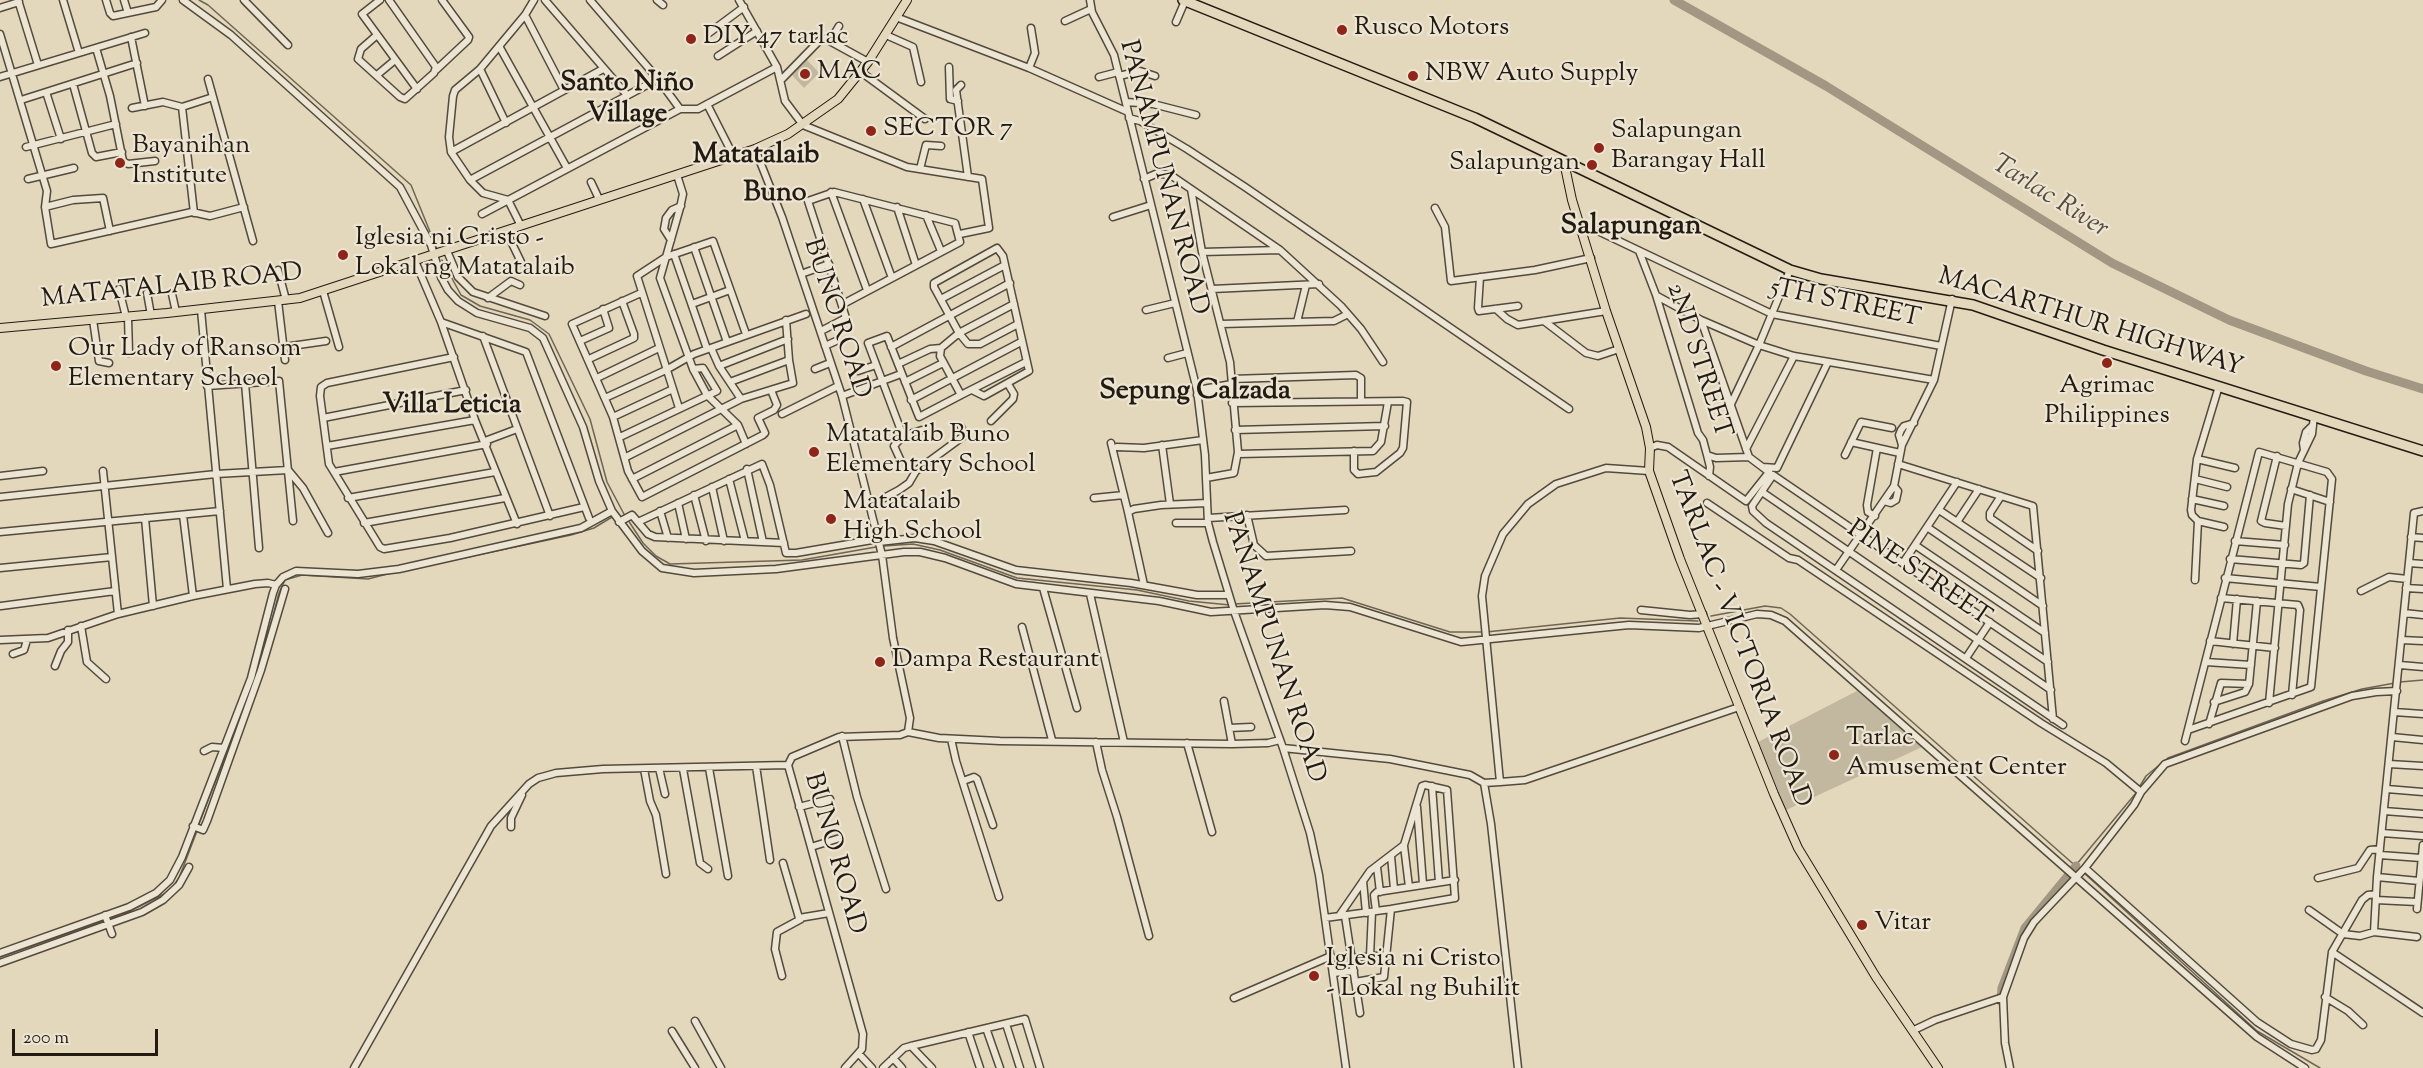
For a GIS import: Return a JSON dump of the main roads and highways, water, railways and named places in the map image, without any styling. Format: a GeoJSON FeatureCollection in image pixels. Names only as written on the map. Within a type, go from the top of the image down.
{"type":"FeatureCollection","features":[{"type":"Feature","properties":{"kind":"highway","name":"MACARTHUR HIGHWAY"},"geometry":{"type":"LineString","coordinates":[[1184,0],[1475,118],[1790,270],[1838,282],[1952,299],[2423,451]]}},
{"type":"Feature","properties":{"kind":"main road","name":"MATATALAIB ROAD"},"geometry":{"type":"LineString","coordinates":[[0,328],[151,315],[282,300],[323,291],[599,199],[734,157],[774,142],[803,125],[838,99],[868,62],[907,0]]}},
{"type":"Feature","properties":{"kind":"main road","name":"TARLAC - VICTORIA ROAD"},"geometry":{"type":"LineString","coordinates":[[1564,162],[1579,222],[1606,311],[1646,428],[1650,448],[1649,471],[1680,559],[1774,794],[1798,848],[1876,976],[1938,1068]]}},
{"type":"Feature","properties":{"kind":"waterway"},"geometry":{"type":"LineString","coordinates":[[199,0],[208,5],[411,185],[437,249]]}},
{"type":"Feature","properties":{"kind":"waterway","name":"Tarlac River"},"geometry":{"type":"LineString","coordinates":[[1674,0],[1826,86],[2112,263],[2229,320],[2366,371],[2423,389]]}},
{"type":"Feature","properties":{"kind":"waterway"},"geometry":{"type":"LineString","coordinates":[[442,260],[461,295],[480,306],[530,320],[549,334],[590,419],[607,482],[625,516]]}},
{"type":"Feature","properties":{"kind":"waterway"},"geometry":{"type":"LineString","coordinates":[[440,563],[571,535],[594,528],[612,517]]}},
{"type":"Feature","properties":{"kind":"waterway"},"geometry":{"type":"LineString","coordinates":[[628,520],[643,543],[656,556],[670,564],[802,560],[876,547]]}},
{"type":"Feature","properties":{"kind":"waterway"},"geometry":{"type":"LineString","coordinates":[[883,546],[913,544],[940,550],[1017,578],[1137,590],[1189,601],[1230,605]]}},
{"type":"Feature","properties":{"kind":"waterway"},"geometry":{"type":"LineString","coordinates":[[264,650],[279,593],[285,580],[302,575],[368,579],[395,572]]}},
{"type":"Feature","properties":{"kind":"waterway"},"geometry":{"type":"LineString","coordinates":[[1234,604],[1342,598],[1450,632],[1482,632]]}},
{"type":"Feature","properties":{"kind":"waterway"},"geometry":{"type":"LineString","coordinates":[[1711,616],[1765,606],[1781,608],[1790,614],[2079,869]]}},
{"type":"Feature","properties":{"kind":"waterway"},"geometry":{"type":"LineString","coordinates":[[1486,632],[1620,618],[1698,621]]}},
{"type":"Feature","properties":{"kind":"waterway"},"geometry":{"type":"LineString","coordinates":[[2400,682],[2423,680]]}},
{"type":"Feature","properties":{"kind":"waterway"},"geometry":{"type":"LineString","coordinates":[[2140,786],[2146,776],[2168,758],[2323,701],[2362,689],[2395,683]]}},
{"type":"Feature","properties":{"kind":"waterway"},"geometry":{"type":"LineString","coordinates":[[199,824],[249,694]]}},
{"type":"Feature","properties":{"kind":"waterway"},"geometry":{"type":"LineString","coordinates":[[2076,865],[2136,793]]}},
{"type":"Feature","properties":{"kind":"waterway"},"geometry":{"type":"LineString","coordinates":[[172,888],[179,878],[197,831]]}},
{"type":"Feature","properties":{"kind":"waterway"},"geometry":{"type":"LineString","coordinates":[[2001,1001],[2002,988],[2025,928],[2076,866]]}},
{"type":"Feature","properties":{"kind":"waterway"},"geometry":{"type":"LineString","coordinates":[[2083,872],[2257,1031],[2320,1068]]}},
{"type":"Feature","properties":{"kind":"waterway"},"geometry":{"type":"LineString","coordinates":[[124,914],[168,892]]}},
{"type":"Feature","properties":{"kind":"waterway"},"geometry":{"type":"LineString","coordinates":[[109,919],[119,916]]}},
{"type":"Feature","properties":{"kind":"waterway"},"geometry":{"type":"LineString","coordinates":[[0,957],[104,921]]}},
{"type":"Feature","properties":{"kind":"place","name":"Rusco Motors"},"geometry":{"type":"Point","coordinates":[1342,30]}},
{"type":"Feature","properties":{"kind":"place","name":"DIY 47 tarlac"},"geometry":{"type":"Point","coordinates":[691,39]}},
{"type":"Feature","properties":{"kind":"place","name":"MAC"},"geometry":{"type":"Point","coordinates":[805,74]}},
{"type":"Feature","properties":{"kind":"place","name":"NBW Auto Supply"},"geometry":{"type":"Point","coordinates":[1413,76]}},
{"type":"Feature","properties":{"kind":"place","name":"SECTOR 7"},"geometry":{"type":"Point","coordinates":[871,131]}},
{"type":"Feature","properties":{"kind":"place","name":"Salapungan Barangay Hall"},"geometry":{"type":"Point","coordinates":[1599,148]}},
{"type":"Feature","properties":{"kind":"place","name":"Bayanihan Institute"},"geometry":{"type":"Point","coordinates":[120,163]}},
{"type":"Feature","properties":{"kind":"place","name":"Salapungan"},"geometry":{"type":"Point","coordinates":[1592,165]}},
{"type":"Feature","properties":{"kind":"place","name":"Iglesia ni Cristo - Lokal ng Matatalaib"},"geometry":{"type":"Point","coordinates":[343,255]}},
{"type":"Feature","properties":{"kind":"place","name":"Agrimac Philippines"},"geometry":{"type":"Point","coordinates":[2107,363]}},
{"type":"Feature","properties":{"kind":"place","name":"Our Lady of Ransom Elementary School"},"geometry":{"type":"Point","coordinates":[56,366]}},
{"type":"Feature","properties":{"kind":"place","name":"Matatalaib Buno Elementary School"},"geometry":{"type":"Point","coordinates":[814,452]}},
{"type":"Feature","properties":{"kind":"place","name":"Matatalaib High School"},"geometry":{"type":"Point","coordinates":[831,519]}},
{"type":"Feature","properties":{"kind":"place","name":"Dampa Restaurant"},"geometry":{"type":"Point","coordinates":[880,662]}},
{"type":"Feature","properties":{"kind":"place","name":"Tarlac Amusement Center"},"geometry":{"type":"Point","coordinates":[1834,755]}},
{"type":"Feature","properties":{"kind":"place","name":"Vitar"},"geometry":{"type":"Point","coordinates":[1862,925]}},
{"type":"Feature","properties":{"kind":"place","name":"Iglesia ni Cristo - Lokal ng Buhilit"},"geometry":{"type":"Point","coordinates":[1314,976]}},
{"type":"Feature","properties":{"kind":"district","name":"Santo Niño Village"},"geometry":{"type":"Point","coordinates":[627,100]}},
{"type":"Feature","properties":{"kind":"district","name":"Matatalaib"},"geometry":{"type":"Point","coordinates":[756,157]}},
{"type":"Feature","properties":{"kind":"district","name":"Buno"},"geometry":{"type":"Point","coordinates":[775,195]}},
{"type":"Feature","properties":{"kind":"district","name":"Salapungan"},"geometry":{"type":"Point","coordinates":[1631,228]}},
{"type":"Feature","properties":{"kind":"district","name":"Sepung Calzada"},"geometry":{"type":"Point","coordinates":[1195,393]}},
{"type":"Feature","properties":{"kind":"district","name":"Villa Leticia"},"geometry":{"type":"Point","coordinates":[452,407]}}]}
